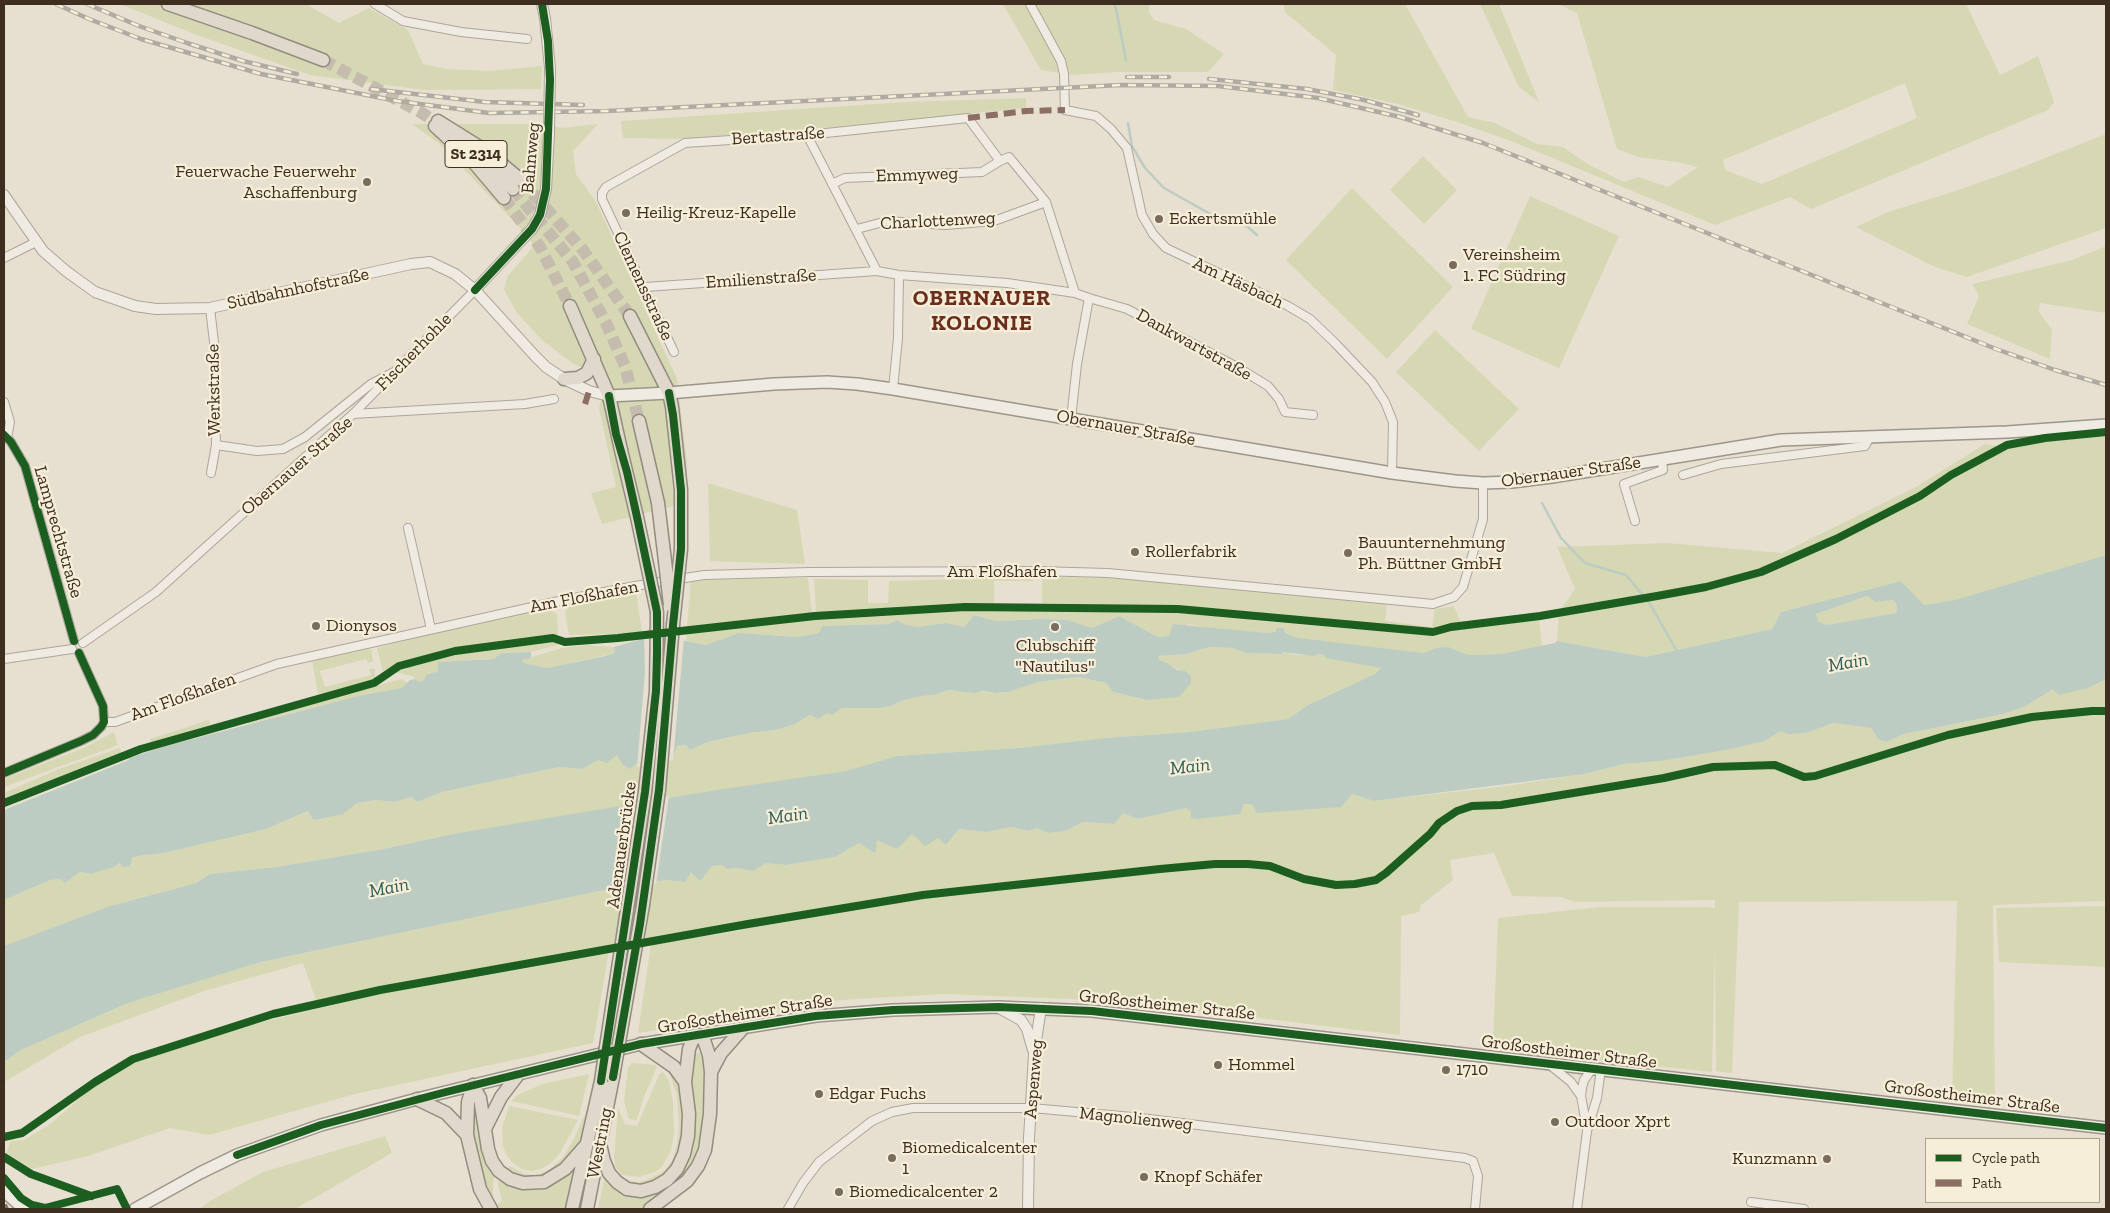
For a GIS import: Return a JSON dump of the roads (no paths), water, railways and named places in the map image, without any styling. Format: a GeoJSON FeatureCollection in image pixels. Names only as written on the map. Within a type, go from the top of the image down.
{"type":"FeatureCollection","features":[{"type":"Feature","properties":{"kind":"highway"},"geometry":{"type":"LineString","coordinates":[[168,4],[252,32],[323,60]]}},
{"type":"Feature","properties":{"kind":"highway","name":"St 2314"},"geometry":{"type":"LineString","coordinates":[[436,123],[487,164],[513,189]]}},
{"type":"Feature","properties":{"kind":"highway"},"geometry":{"type":"LineString","coordinates":[[570,306],[584,334],[608,396],[637,517],[657,612]]}},
{"type":"Feature","properties":{"kind":"highway"},"geometry":{"type":"LineString","coordinates":[[630,316],[668,393],[673,415],[681,490],[681,549],[673,625]]}},
{"type":"Feature","properties":{"kind":"highway"},"geometry":{"type":"LineString","coordinates":[[564,379],[578,378],[587,373],[594,359]]}},
{"type":"Feature","properties":{"kind":"highway"},"geometry":{"type":"LineString","coordinates":[[639,422],[658,502],[673,625]]}},
{"type":"Feature","properties":{"kind":"highway"},"geometry":{"type":"LineString","coordinates":[[650,472],[657,563],[657,612]]}},
{"type":"Feature","properties":{"kind":"highway","name":"Adenauerbrücke"},"geometry":{"type":"LineString","coordinates":[[607,1079],[645,792],[656,690],[657,612]]}},
{"type":"Feature","properties":{"kind":"highway","name":"Adenauerbrücke"},"geometry":{"type":"LineString","coordinates":[[607,1079],[643,905],[659,790],[673,625]]}},
{"type":"Feature","properties":{"kind":"highway"},"geometry":{"type":"LineString","coordinates":[[711,1072],[720,1053],[743,1028]]}},
{"type":"Feature","properties":{"kind":"highway"},"geometry":{"type":"LineString","coordinates":[[473,1085],[480,1098],[488,1149],[492,1161],[499,1171],[510,1179],[522,1183],[544,1182],[556,1176],[594,1144],[609,1173],[617,1182],[628,1188],[641,1190],[655,1187],[667,1180],[677,1169],[684,1154],[688,1136],[689,1114],[686,1082],[689,1049],[692,1042],[699,1035],[707,1045],[711,1072],[708,1132],[705,1150],[698,1166],[687,1181],[650,1209]]}},
{"type":"Feature","properties":{"kind":"highway"},"geometry":{"type":"LineString","coordinates":[[641,1044],[674,1067],[686,1082]]}},
{"type":"Feature","properties":{"kind":"highway"},"geometry":{"type":"LineString","coordinates":[[485,1128],[501,1097],[517,1076]]}},
{"type":"Feature","properties":{"kind":"highway","name":"Westring"},"geometry":{"type":"LineString","coordinates":[[587,1209],[594,1144],[607,1079]]}},
{"type":"Feature","properties":{"kind":"highway"},"geometry":{"type":"LineString","coordinates":[[473,1085],[468,1102],[467,1135],[480,1189],[491,1209]]}},
{"type":"Feature","properties":{"kind":"highway"},"geometry":{"type":"LineString","coordinates":[[417,1099],[446,1113],[467,1135]]}},
{"type":"Feature","properties":{"kind":"highway","name":"Westring"},"geometry":{"type":"LineString","coordinates":[[572,1209],[594,1144]]}},
{"type":"Feature","properties":{"kind":"main road","name":"Obernauer Straße"},"geometry":{"type":"LineString","coordinates":[[608,396],[827,382],[892,388],[1392,473],[1456,482],[1483,483],[1512,482],[1552,477],[1781,440],[2007,432],[2106,425]]}},
{"type":"Feature","properties":{"kind":"main road","name":"Großostheimer Straße"},"geometry":{"type":"LineString","coordinates":[[135,1209],[237,1155],[321,1125],[417,1099],[517,1076],[641,1044],[816,1016],[875,1011],[998,1007],[1092,1011],[2106,1128]]}},
{"type":"Feature","properties":{"kind":"main road"},"geometry":{"type":"LineString","coordinates":[[4,1191],[20,1207]]}},
{"type":"Feature","properties":{"kind":"street"},"geometry":{"type":"LineString","coordinates":[[375,4],[403,21],[461,32],[526,39]]}},
{"type":"Feature","properties":{"kind":"street","name":"Bahnweg"},"geometry":{"type":"LineString","coordinates":[[475,290],[532,229],[540,215],[546,189],[550,68],[542,4]]}},
{"type":"Feature","properties":{"kind":"street","name":"Am Häsbach"},"geometry":{"type":"LineString","coordinates":[[1030,4],[1061,61],[1064,74],[1065,110],[1096,116],[1111,129],[1127,148],[1142,216],[1153,234],[1166,248],[1246,285],[1310,319],[1372,382],[1385,402],[1393,422],[1392,473]]}},
{"type":"Feature","properties":{"kind":"street","name":"Bertastraße"},"geometry":{"type":"LineString","coordinates":[[602,193],[606,187],[685,143],[807,135],[968,118],[1000,162]]}},
{"type":"Feature","properties":{"kind":"street"},"geometry":{"type":"LineString","coordinates":[[807,135],[877,271]]}},
{"type":"Feature","properties":{"kind":"street"},"geometry":{"type":"LineString","coordinates":[[1000,162],[1009,157],[1046,202],[1075,293]]}},
{"type":"Feature","properties":{"kind":"street","name":"Emmyweg"},"geometry":{"type":"LineString","coordinates":[[832,184],[845,178],[982,172],[1000,162]]}},
{"type":"Feature","properties":{"kind":"street","name":"Clemensstraße"},"geometry":{"type":"LineString","coordinates":[[602,193],[602,199],[674,352]]}},
{"type":"Feature","properties":{"kind":"street","name":"Südbahnhofstraße"},"geometry":{"type":"LineString","coordinates":[[4,195],[43,251],[66,271],[95,292],[135,306],[156,309],[210,308],[264,298],[411,264],[430,262],[455,274],[475,290],[534,356],[564,379],[589,391]]}},
{"type":"Feature","properties":{"kind":"street","name":"Charlottenweg"},"geometry":{"type":"LineString","coordinates":[[857,229],[887,221],[946,225],[994,221],[1046,202]]}},
{"type":"Feature","properties":{"kind":"street"},"geometry":{"type":"LineString","coordinates":[[4,258],[36,242]]}},
{"type":"Feature","properties":{"kind":"street","name":"Emilienstraße"},"geometry":{"type":"LineString","coordinates":[[645,287],[877,271],[899,275]]}},
{"type":"Feature","properties":{"kind":"street"},"geometry":{"type":"LineString","coordinates":[[892,388],[898,338],[899,275]]}},
{"type":"Feature","properties":{"kind":"street","name":"Dankwartstraße"},"geometry":{"type":"LineString","coordinates":[[899,275],[1007,283],[1075,293],[1127,309],[1238,367],[1268,386],[1279,399],[1285,412],[1313,416]]}},
{"type":"Feature","properties":{"kind":"street","name":"Fischerhohle"},"geometry":{"type":"LineString","coordinates":[[353,414],[475,290]]}},
{"type":"Feature","properties":{"kind":"street"},"geometry":{"type":"LineString","coordinates":[[1071,419],[1077,364],[1088,298]]}},
{"type":"Feature","properties":{"kind":"street","name":"Werkstraße"},"geometry":{"type":"LineString","coordinates":[[210,308],[214,342],[216,445],[211,473]]}},
{"type":"Feature","properties":{"kind":"street","name":"Obernauer Straße"},"geometry":{"type":"LineString","coordinates":[[216,445],[257,451],[283,449],[306,437],[371,384],[394,372]]}},
{"type":"Feature","properties":{"kind":"street","name":"Obernauer Straße"},"geometry":{"type":"LineString","coordinates":[[589,391],[608,396]]}},
{"type":"Feature","properties":{"kind":"street","name":"Obernauer Straße"},"geometry":{"type":"LineString","coordinates":[[83,643],[156,592],[353,414],[525,404],[554,398]]}},
{"type":"Feature","properties":{"kind":"street"},"geometry":{"type":"LineString","coordinates":[[4,402],[10,422],[6,437]]}},
{"type":"Feature","properties":{"kind":"street","name":"Lamprechtstraße"},"geometry":{"type":"LineString","coordinates":[[6,437],[11,442],[24,466],[73,645]]}},
{"type":"Feature","properties":{"kind":"street","name":"Obernauer Straße"},"geometry":{"type":"LineString","coordinates":[[1683,475],[1720,464],[1865,446],[1870,437]]}},
{"type":"Feature","properties":{"kind":"street","name":"Obernauer Straße"},"geometry":{"type":"LineString","coordinates":[[1635,521],[1624,484],[1663,470],[1662,459]]}},
{"type":"Feature","properties":{"kind":"street","name":"Am Floßhafen"},"geometry":{"type":"LineString","coordinates":[[104,722],[118,721],[266,667],[431,629],[635,586],[698,576],[742,573],[1031,571],[1108,573],[1434,604],[1454,597],[1463,587],[1483,519],[1483,483]]}},
{"type":"Feature","properties":{"kind":"street"},"geometry":{"type":"LineString","coordinates":[[408,528],[431,629]]}},
{"type":"Feature","properties":{"kind":"street"},"geometry":{"type":"LineString","coordinates":[[4,659],[73,645],[78,640],[83,643],[84,649],[79,653]]}},
{"type":"Feature","properties":{"kind":"street"},"geometry":{"type":"LineString","coordinates":[[4,773],[82,741],[98,732],[104,722],[103,706],[79,653],[75,653],[73,645]]}},
{"type":"Feature","properties":{"kind":"street"},"geometry":{"type":"LineString","coordinates":[[998,1007],[1021,1020],[1027,1029],[1034,1054]]}},
{"type":"Feature","properties":{"kind":"street","name":"Aspenweg"},"geometry":{"type":"LineString","coordinates":[[1028,1209],[1034,1054],[1041,1008]]}},
{"type":"Feature","properties":{"kind":"street"},"geometry":{"type":"LineString","coordinates":[[1550,1065],[1571,1082],[1581,1096]]}},
{"type":"Feature","properties":{"kind":"street"},"geometry":{"type":"LineString","coordinates":[[1587,1131],[1581,1096],[1584,1080],[1597,1069]]}},
{"type":"Feature","properties":{"kind":"street"},"geometry":{"type":"LineString","coordinates":[[1577,1209],[1587,1131],[1597,1098],[1597,1069]]}},
{"type":"Feature","properties":{"kind":"street","name":"Magnolienweg"},"geometry":{"type":"LineString","coordinates":[[788,1209],[803,1183],[819,1162],[872,1121],[892,1112],[914,1108],[1031,1108],[1133,1117],[1465,1158],[1473,1161],[1478,1176],[1475,1209]]}},
{"type":"Feature","properties":{"kind":"street"},"geometry":{"type":"LineString","coordinates":[[1751,1202],[1804,1209]]}},
{"type":"Feature","properties":{"kind":"water","name":"Main"},"geometry":{"type":"Polygon","coordinates":[[[2106,555],[2106,679],[2088,688],[2059,695],[2053,689],[2026,706],[2003,714],[1904,734],[1886,742],[1878,739],[1871,728],[1833,723],[1806,733],[1788,734],[1781,731],[1765,741],[1725,750],[1661,761],[1623,764],[1585,774],[1374,801],[1352,794],[1341,807],[1257,813],[1252,804],[1244,804],[1240,814],[1198,819],[1191,818],[1191,812],[1186,808],[1138,819],[1123,813],[1114,824],[1083,822],[1065,831],[1048,833],[1037,828],[1029,831],[1011,827],[986,832],[959,829],[946,845],[938,838],[925,846],[912,834],[897,849],[877,840],[875,853],[859,843],[835,857],[786,865],[766,863],[753,871],[738,868],[727,869],[722,865],[712,866],[700,881],[691,872],[685,882],[665,880],[614,888],[261,962],[128,1003],[21,1050],[4,1062],[4,946],[107,907],[196,883],[210,874],[276,867],[383,849],[458,833],[717,790],[846,771],[897,756],[1018,748],[1105,738],[1190,732],[1288,719],[1308,705],[1375,674],[1381,668],[1326,658],[1324,655],[1319,654],[1313,656],[1283,652],[1282,654],[1246,653],[1232,648],[1209,647],[1187,654],[1158,656],[1159,660],[1177,670],[1185,671],[1191,676],[1191,683],[1179,697],[1147,700],[1113,692],[1106,683],[1078,677],[1038,682],[1008,692],[983,691],[975,693],[949,690],[934,695],[901,701],[891,706],[842,708],[832,715],[827,713],[818,719],[810,715],[795,724],[776,730],[749,733],[708,742],[690,750],[686,745],[677,746],[673,757],[637,763],[630,769],[623,765],[617,755],[607,763],[599,760],[582,769],[559,767],[442,792],[417,802],[411,797],[395,802],[376,800],[357,803],[343,814],[314,820],[308,811],[266,829],[164,853],[132,858],[130,866],[123,867],[120,863],[114,867],[91,874],[80,872],[65,883],[60,879],[50,880],[4,900],[4,810],[129,760],[129,758],[166,746],[358,696],[402,688],[410,680],[415,679],[419,682],[424,680],[426,675],[438,671],[438,662],[494,659],[501,653],[531,652],[531,658],[522,660],[524,663],[547,668],[615,653],[614,647],[642,639],[686,641],[706,645],[739,633],[798,637],[819,633],[822,626],[889,624],[897,620],[906,625],[918,627],[946,623],[964,627],[974,615],[996,621],[1068,620],[1092,628],[1119,616],[1158,637],[1169,636],[1173,624],[1267,633],[1275,632],[1277,628],[1284,628],[1285,632],[1291,636],[1299,638],[1424,653],[1436,648],[1448,647],[1469,655],[1501,654],[1557,641],[1646,657],[1772,629],[1781,612],[1901,581],[1924,605],[1955,600],[2106,555]],[[1867,596],[1816,614],[1818,621],[1826,625],[1896,613],[1897,605],[1893,600],[1876,602],[1867,596]]]}},
{"type":"Feature","properties":{"kind":"waterway"},"geometry":{"type":"LineString","coordinates":[[1115,4],[1126,60]]}},
{"type":"Feature","properties":{"kind":"waterway"},"geometry":{"type":"LineString","coordinates":[[1128,123],[1132,146],[1145,168],[1164,188],[1212,215],[1242,222],[1257,235]]}},
{"type":"Feature","properties":{"kind":"waterway"},"geometry":{"type":"LineString","coordinates":[[1542,503],[1561,538],[1585,563],[1626,575],[1650,604],[1678,653]]}},
{"type":"Feature","properties":{"kind":"tunnel"},"geometry":{"type":"LineString","coordinates":[[323,60],[422,113],[436,123]]}},
{"type":"Feature","properties":{"kind":"tunnel"},"geometry":{"type":"LineString","coordinates":[[521,180],[583,250],[630,316]]}},
{"type":"Feature","properties":{"kind":"tunnel"},"geometry":{"type":"LineString","coordinates":[[513,189],[573,262],[606,323],[625,366],[639,421]]}},
{"type":"Feature","properties":{"kind":"tunnel"},"geometry":{"type":"LineString","coordinates":[[504,198],[540,247],[570,306]]}},
{"type":"Feature","properties":{"kind":"railway"},"geometry":{"type":"LineString","coordinates":[[56,4],[141,39],[261,74],[397,101],[489,113],[607,111],[1121,85],[1218,86],[1318,98],[1400,117],[1483,143],[1996,349],[2055,370],[2106,385]]}},
{"type":"Feature","properties":{"kind":"railway"},"geometry":{"type":"LineString","coordinates":[[87,4],[139,26],[187,43],[243,61],[297,74]]}},
{"type":"Feature","properties":{"kind":"railway"},"geometry":{"type":"LineString","coordinates":[[1127,77],[1169,77]]}},
{"type":"Feature","properties":{"kind":"railway"},"geometry":{"type":"LineString","coordinates":[[1209,79],[1307,89],[1364,100],[1418,115]]}},
{"type":"Feature","properties":{"kind":"railway"},"geometry":{"type":"LineString","coordinates":[[371,89],[485,102],[583,105]]}},
{"type":"Feature","properties":{"kind":"place","name":"Feuerwache Feuerwehr Aschaffenburg"},"geometry":{"type":"Point","coordinates":[367,182]}},
{"type":"Feature","properties":{"kind":"place","name":"Heilig-Kreuz-Kapelle"},"geometry":{"type":"Point","coordinates":[626,213]}},
{"type":"Feature","properties":{"kind":"place","name":"Eckertsmühle"},"geometry":{"type":"Point","coordinates":[1159,219]}},
{"type":"Feature","properties":{"kind":"place","name":"Vereinsheim 1. FC Südring"},"geometry":{"type":"Point","coordinates":[1453,265]}},
{"type":"Feature","properties":{"kind":"place","name":"Rollerfabrik"},"geometry":{"type":"Point","coordinates":[1135,552]}},
{"type":"Feature","properties":{"kind":"place","name":"Bauunternehmung Ph. Büttner GmbH"},"geometry":{"type":"Point","coordinates":[1348,553]}},
{"type":"Feature","properties":{"kind":"place","name":"Dionysos"},"geometry":{"type":"Point","coordinates":[316,626]}},
{"type":"Feature","properties":{"kind":"place","name":"Clubschiff \"Nautilus\""},"geometry":{"type":"Point","coordinates":[1055,627]}},
{"type":"Feature","properties":{"kind":"place","name":"Hommel"},"geometry":{"type":"Point","coordinates":[1218,1065]}},
{"type":"Feature","properties":{"kind":"place","name":"1710"},"geometry":{"type":"Point","coordinates":[1446,1070]}},
{"type":"Feature","properties":{"kind":"place","name":"Edgar Fuchs"},"geometry":{"type":"Point","coordinates":[819,1094]}},
{"type":"Feature","properties":{"kind":"place","name":"Outdoor Xprt"},"geometry":{"type":"Point","coordinates":[1555,1122]}},
{"type":"Feature","properties":{"kind":"place","name":"Biomedicalcenter 1"},"geometry":{"type":"Point","coordinates":[892,1158]}},
{"type":"Feature","properties":{"kind":"place","name":"Kunzmann"},"geometry":{"type":"Point","coordinates":[1827,1159]}},
{"type":"Feature","properties":{"kind":"place","name":"Knopf Schäfer"},"geometry":{"type":"Point","coordinates":[1144,1177]}},
{"type":"Feature","properties":{"kind":"place","name":"Biomedicalcenter 2"},"geometry":{"type":"Point","coordinates":[839,1192]}},
{"type":"Feature","properties":{"kind":"district","name":"OBERNAUER KOLONIE"},"geometry":{"type":"Point","coordinates":[982,312]}}]}
